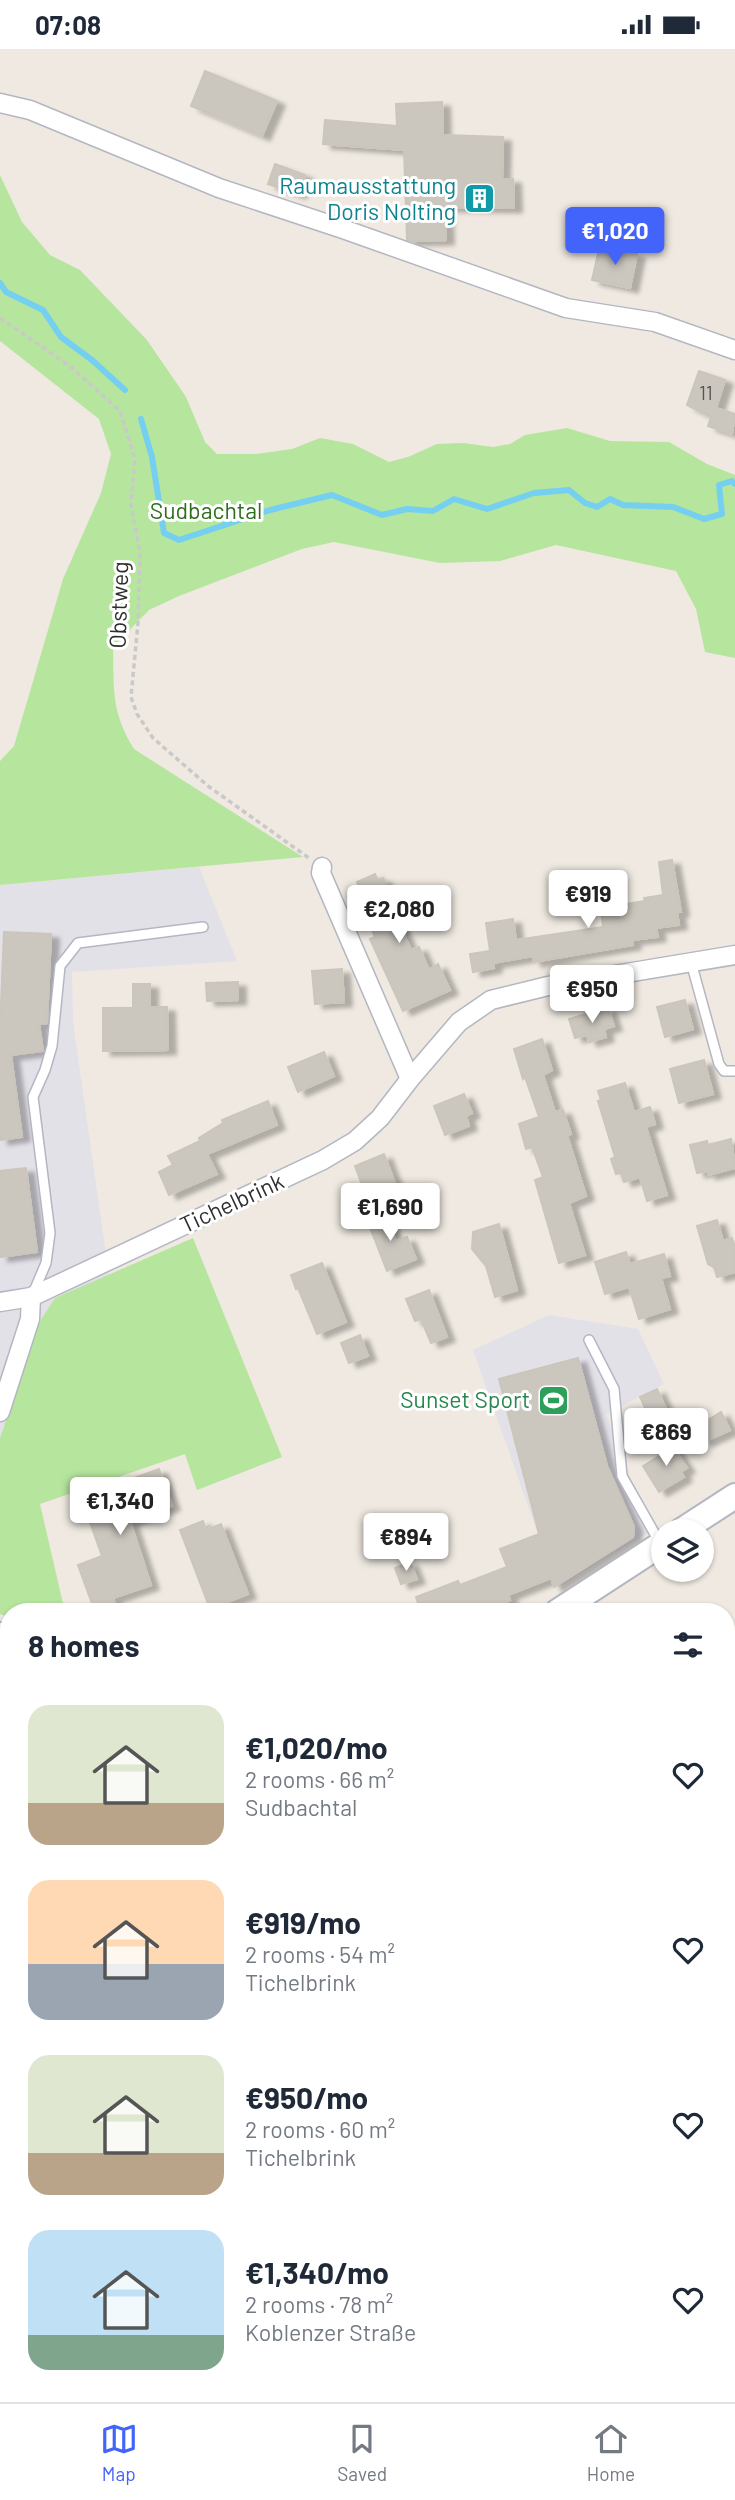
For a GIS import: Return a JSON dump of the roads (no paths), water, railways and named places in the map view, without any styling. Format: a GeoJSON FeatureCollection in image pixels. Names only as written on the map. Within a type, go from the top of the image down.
{"type":"FeatureCollection","features":[{"type":"Feature","properties":{"kind":"main road"},"geometry":{"type":"LineString","coordinates":[[705,1519],[732,1504]]}},
{"type":"Feature","properties":{"kind":"main road"},"geometry":{"type":"LineString","coordinates":[[571,1603],[651,1550]]}},
{"type":"Feature","properties":{"kind":"street"},"geometry":{"type":"LineString","coordinates":[[0,103],[30,110],[219,188],[566,308],[655,322],[735,350]]}},
{"type":"Feature","properties":{"kind":"street"},"geometry":{"type":"LineString","coordinates":[[322,867],[321,873],[410,1079]]}},
{"type":"Feature","properties":{"kind":"street","name":"Tichelbrink"},"geometry":{"type":"LineString","coordinates":[[0,1302],[31,1297],[323,1160],[355,1141],[380,1118],[460,1022],[491,1000],[548,986],[735,955]]}},
{"type":"Feature","properties":{"kind":"street"},"geometry":{"type":"LineString","coordinates":[[0,1412],[30,1319],[31,1297]]}},
{"type":"Feature","properties":{"kind":"lane"},"geometry":{"type":"LineString","coordinates":[[31,1297],[46,1263],[50,1233],[33,1097],[52,1046],[60,966],[78,943],[203,927]]}},
{"type":"Feature","properties":{"kind":"lane"},"geometry":{"type":"LineString","coordinates":[[691,962],[719,1064],[723,1071],[735,1071]]}},
{"type":"Feature","properties":{"kind":"lane"},"geometry":{"type":"LineString","coordinates":[[589,1340],[614,1389],[622,1476],[653,1519]]}},
{"type":"Feature","properties":{"kind":"waterway"},"geometry":{"type":"LineString","coordinates":[[0,283],[6,292],[43,310],[61,337],[125,390]]}},
{"type":"Feature","properties":{"kind":"waterway"},"geometry":{"type":"LineString","coordinates":[[141,419],[152,457],[164,533],[179,540],[270,510],[332,495],[382,515],[407,509],[433,511],[454,499],[487,509],[534,493],[569,490],[585,503],[597,507],[610,499],[623,505],[673,507],[704,519],[722,514],[719,485],[732,481],[735,484]]}},
{"type":"Feature","properties":{"kind":"place","name":"Raumausstattung Doris Nolting"},"geometry":{"type":"Point","coordinates":[479,199]}},
{"type":"Feature","properties":{"kind":"place","name":"Sunset Sport"},"geometry":{"type":"Point","coordinates":[553,1400]}},
{"type":"Feature","properties":{"kind":"park label","name":"Sudbachtal"},"geometry":{"type":"Point","coordinates":[206,511]}}]}
